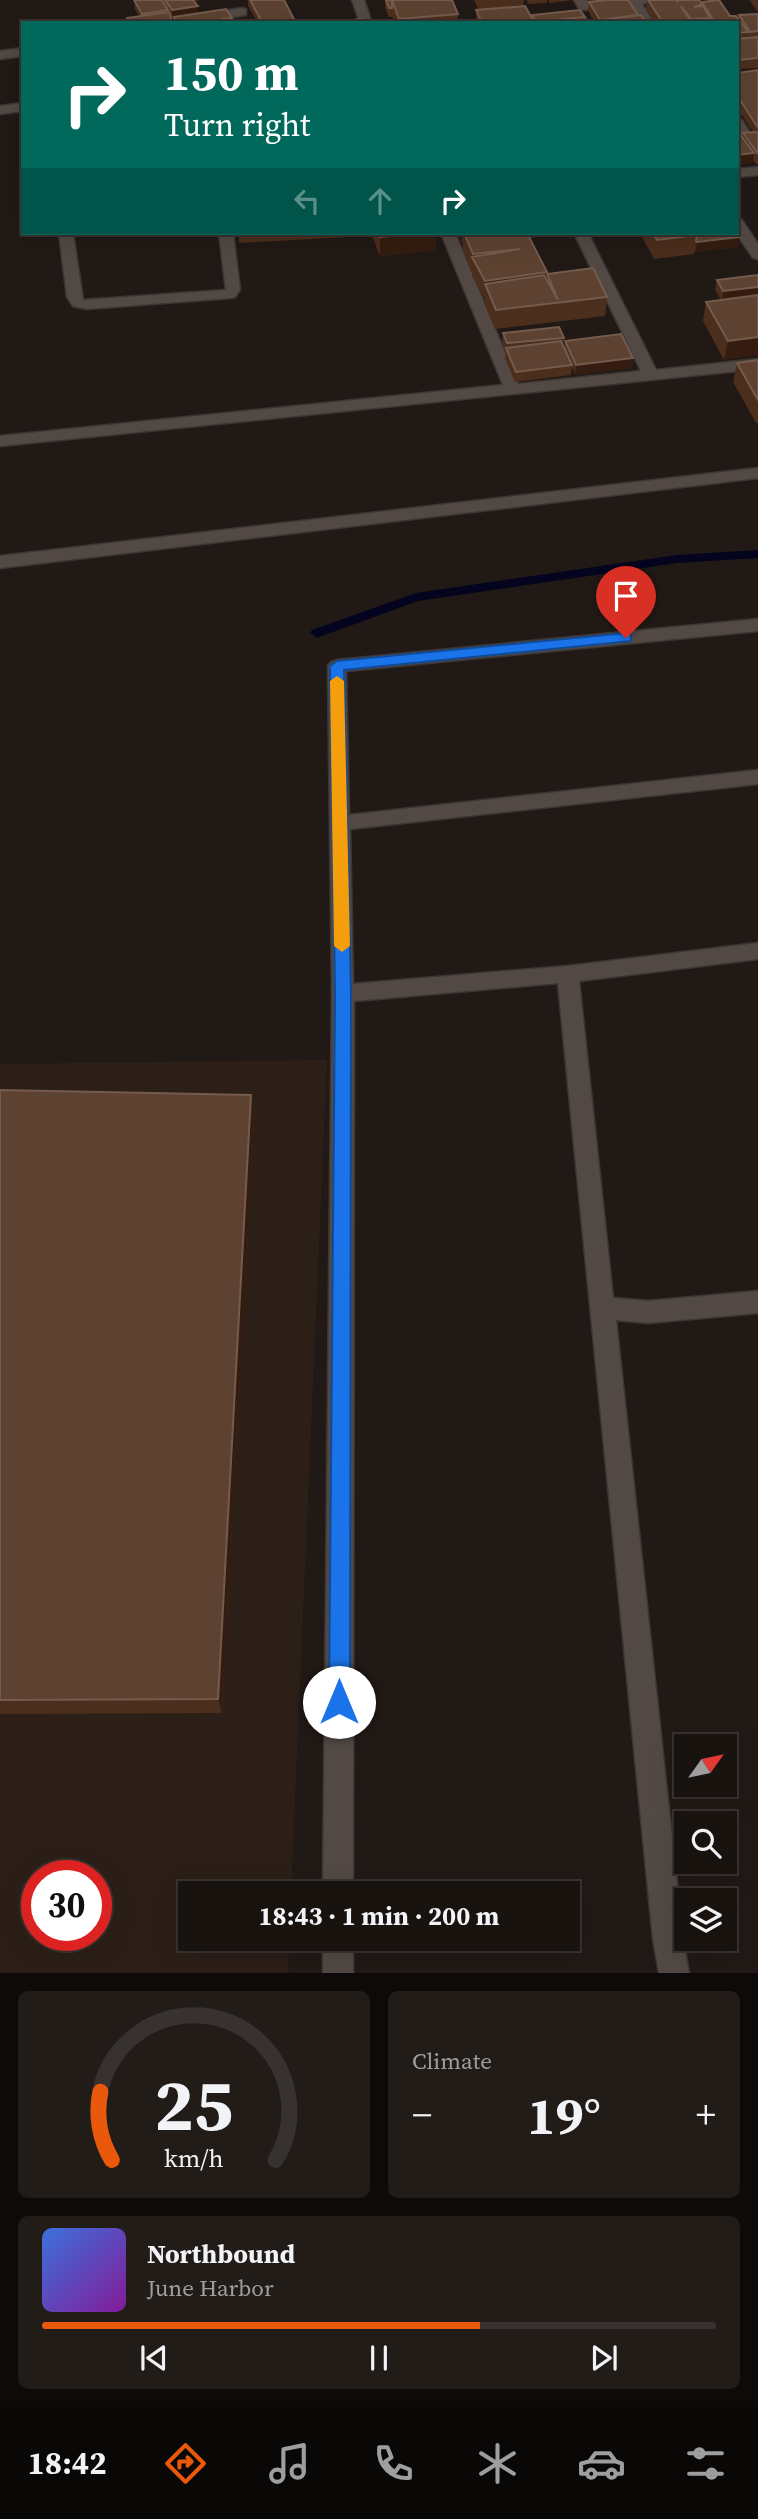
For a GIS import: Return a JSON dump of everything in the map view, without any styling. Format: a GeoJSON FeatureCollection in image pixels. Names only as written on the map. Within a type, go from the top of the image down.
{"type":"FeatureCollection","features":[{"type":"Feature","properties":{"kind":"street"},"geometry":{"type":"LineString","coordinates":[[358,0],[365,21]]}},
{"type":"Feature","properties":{"kind":"street"},"geometry":{"type":"LineString","coordinates":[[580,0],[583,6],[652,0]]}},
{"type":"Feature","properties":{"kind":"street"},"geometry":{"type":"LineString","coordinates":[[634,2],[647,21]]}},
{"type":"Feature","properties":{"kind":"street"},"geometry":{"type":"LineString","coordinates":[[190,20],[241,12]]}},
{"type":"Feature","properties":{"kind":"street"},"geometry":{"type":"LineString","coordinates":[[0,55],[21,52]]}},
{"type":"Feature","properties":{"kind":"street"},"geometry":{"type":"LineString","coordinates":[[0,110],[21,107]]}},
{"type":"Feature","properties":{"kind":"street"},"geometry":{"type":"LineString","coordinates":[[739,126],[747,139]]}},
{"type":"Feature","properties":{"kind":"street"},"geometry":{"type":"LineString","coordinates":[[739,173],[758,170]]}},
{"type":"Feature","properties":{"kind":"street"},"geometry":{"type":"LineString","coordinates":[[739,226],[758,256]]}},
{"type":"Feature","properties":{"kind":"street"},"geometry":{"type":"LineString","coordinates":[[66,235],[74,297],[78,303],[86,305],[230,294],[233,290],[226,235]]}},
{"type":"Feature","properties":{"kind":"street"},"geometry":{"type":"LineString","coordinates":[[450,235],[512,389]]}},
{"type":"Feature","properties":{"kind":"street"},"geometry":{"type":"LineString","coordinates":[[582,235],[651,374]]}},
{"type":"Feature","properties":{"kind":"street"},"geometry":{"type":"LineString","coordinates":[[0,441],[758,364]]}},
{"type":"Feature","properties":{"kind":"street"},"geometry":{"type":"LineString","coordinates":[[0,562],[758,473]]}},
{"type":"Feature","properties":{"kind":"street"},"geometry":{"type":"LineString","coordinates":[[338,1881],[343,993],[337,666],[758,625]]}},
{"type":"Feature","properties":{"kind":"street"},"geometry":{"type":"LineString","coordinates":[[339,823],[758,777]]}},
{"type":"Feature","properties":{"kind":"street"},"geometry":{"type":"LineString","coordinates":[[343,993],[568,974],[758,951]]}},
{"type":"Feature","properties":{"kind":"street"},"geometry":{"type":"LineString","coordinates":[[568,974],[668,1939],[674,1973]]}},
{"type":"Feature","properties":{"kind":"street"},"geometry":{"type":"LineString","coordinates":[[603,1308],[648,1312],[758,1302]]}},
{"type":"Feature","properties":{"kind":"street"},"geometry":{"type":"LineString","coordinates":[[338,1951],[338,1973]]}},
{"type":"Feature","properties":{"kind":"shaded area"},"geometry":{"type":"Polygon","coordinates":[[[327,1060],[292,1881],[178,1881],[178,1951],[289,1951],[288,1973],[0,1973],[0,1064],[327,1060]]]}},
{"type":"Feature","properties":{"kind":"building"},"geometry":{"type":"Polygon","coordinates":[[[134,0],[162,0],[168,10],[142,14],[134,0]]]}},
{"type":"Feature","properties":{"kind":"building"},"geometry":{"type":"Polygon","coordinates":[[[165,0],[193,0],[198,6],[172,10],[165,0]]]}},
{"type":"Feature","properties":{"kind":"building"},"geometry":{"type":"Polygon","coordinates":[[[250,0],[284,0],[295,21],[261,21],[250,0]]]}},
{"type":"Feature","properties":{"kind":"building"},"geometry":{"type":"Polygon","coordinates":[[[386,0],[392,0],[392,8],[389,8],[386,0]]]}},
{"type":"Feature","properties":{"kind":"building"},"geometry":{"type":"Polygon","coordinates":[[[392,0],[452,0],[458,14],[399,19],[392,0]]]}},
{"type":"Feature","properties":{"kind":"building"},"geometry":{"type":"Polygon","coordinates":[[[628,0],[638,15],[600,20],[589,2],[628,0]]]}},
{"type":"Feature","properties":{"kind":"building"},"geometry":{"type":"Polygon","coordinates":[[[648,0],[699,0],[702,4],[694,7],[703,6],[710,18],[691,19],[681,6],[690,20],[662,21],[648,0]]]}},
{"type":"Feature","properties":{"kind":"building"},"geometry":{"type":"Polygon","coordinates":[[[719,0],[730,16],[736,16],[748,32],[739,33],[739,21],[714,21],[702,2],[719,0]]]}},
{"type":"Feature","properties":{"kind":"building"},"geometry":{"type":"Polygon","coordinates":[[[525,6],[533,21],[481,21],[476,10],[525,6]]]}},
{"type":"Feature","properties":{"kind":"building"},"geometry":{"type":"Polygon","coordinates":[[[226,9],[232,18],[223,19],[224,21],[176,21],[174,17],[226,9]]]}},
{"type":"Feature","properties":{"kind":"building"},"geometry":{"type":"Polygon","coordinates":[[[580,10],[585,17],[535,21],[532,15],[580,10]]]}},
{"type":"Feature","properties":{"kind":"building"},"geometry":{"type":"Polygon","coordinates":[[[169,12],[172,21],[128,21],[127,18],[169,12]]]}},
{"type":"Feature","properties":{"kind":"building"},"geometry":{"type":"Polygon","coordinates":[[[758,14],[758,31],[750,32],[739,15],[758,14]]]}},
{"type":"Feature","properties":{"kind":"building"},"geometry":{"type":"Polygon","coordinates":[[[641,15],[646,21],[590,21],[641,15]]]}},
{"type":"Feature","properties":{"kind":"building"},"geometry":{"type":"Polygon","coordinates":[[[758,37],[758,58],[739,60],[739,39],[758,37]]]}},
{"type":"Feature","properties":{"kind":"building"},"geometry":{"type":"Polygon","coordinates":[[[758,70],[758,128],[739,98],[739,73],[758,70]]]}},
{"type":"Feature","properties":{"kind":"building"},"geometry":{"type":"Polygon","coordinates":[[[758,132],[758,154],[743,133],[758,132]]]}},
{"type":"Feature","properties":{"kind":"building"},"geometry":{"type":"Polygon","coordinates":[[[739,133],[754,153],[739,155],[739,133]]]}},
{"type":"Feature","properties":{"kind":"building"},"geometry":{"type":"Polygon","coordinates":[[[465,235],[528,235],[547,272],[485,281],[472,257],[520,249],[473,254],[465,235]]]}},
{"type":"Feature","properties":{"kind":"building"},"geometry":{"type":"Polygon","coordinates":[[[654,235],[697,235],[657,240],[654,235]]]}},
{"type":"Feature","properties":{"kind":"building"},"geometry":{"type":"Polygon","coordinates":[[[697,235],[740,237],[697,242],[697,235]]]}},
{"type":"Feature","properties":{"kind":"building"},"geometry":{"type":"Polygon","coordinates":[[[593,268],[607,297],[496,310],[485,284],[544,275],[558,300],[547,274],[593,268]]]}},
{"type":"Feature","properties":{"kind":"building"},"geometry":{"type":"Polygon","coordinates":[[[758,275],[758,287],[723,291],[717,280],[758,275]]]}},
{"type":"Feature","properties":{"kind":"building"},"geometry":{"type":"Polygon","coordinates":[[[758,295],[758,337],[728,341],[706,302],[758,295]]]}},
{"type":"Feature","properties":{"kind":"building"},"geometry":{"type":"Polygon","coordinates":[[[559,327],[564,338],[507,343],[503,333],[559,327]]]}},
{"type":"Feature","properties":{"kind":"building"},"geometry":{"type":"Polygon","coordinates":[[[621,334],[633,358],[576,365],[565,341],[621,334]]]}},
{"type":"Feature","properties":{"kind":"building"},"geometry":{"type":"Polygon","coordinates":[[[561,341],[572,365],[516,372],[506,348],[561,341]]]}},
{"type":"Feature","properties":{"kind":"building"},"geometry":{"type":"Polygon","coordinates":[[[758,360],[758,400],[737,363],[758,360]]]}},
{"type":"Feature","properties":{"kind":"building"},"geometry":{"type":"Polygon","coordinates":[[[0,1090],[251,1095],[218,1699],[0,1700],[0,1090]]]}},
{"type":"Feature","properties":{"kind":"waterway"},"geometry":{"type":"LineString","coordinates":[[317,633],[416,597],[677,559],[758,554]]}},
{"type":"Feature","properties":{"kind":"slow traffic"},"geometry":{"type":"LineString","coordinates":[[337,681],[342,946]]}},
{"type":"Feature","properties":{"kind":"route"},"geometry":{"type":"LineString","coordinates":[[339,1702],[343,993],[337,666],[626,638]]}}]}
